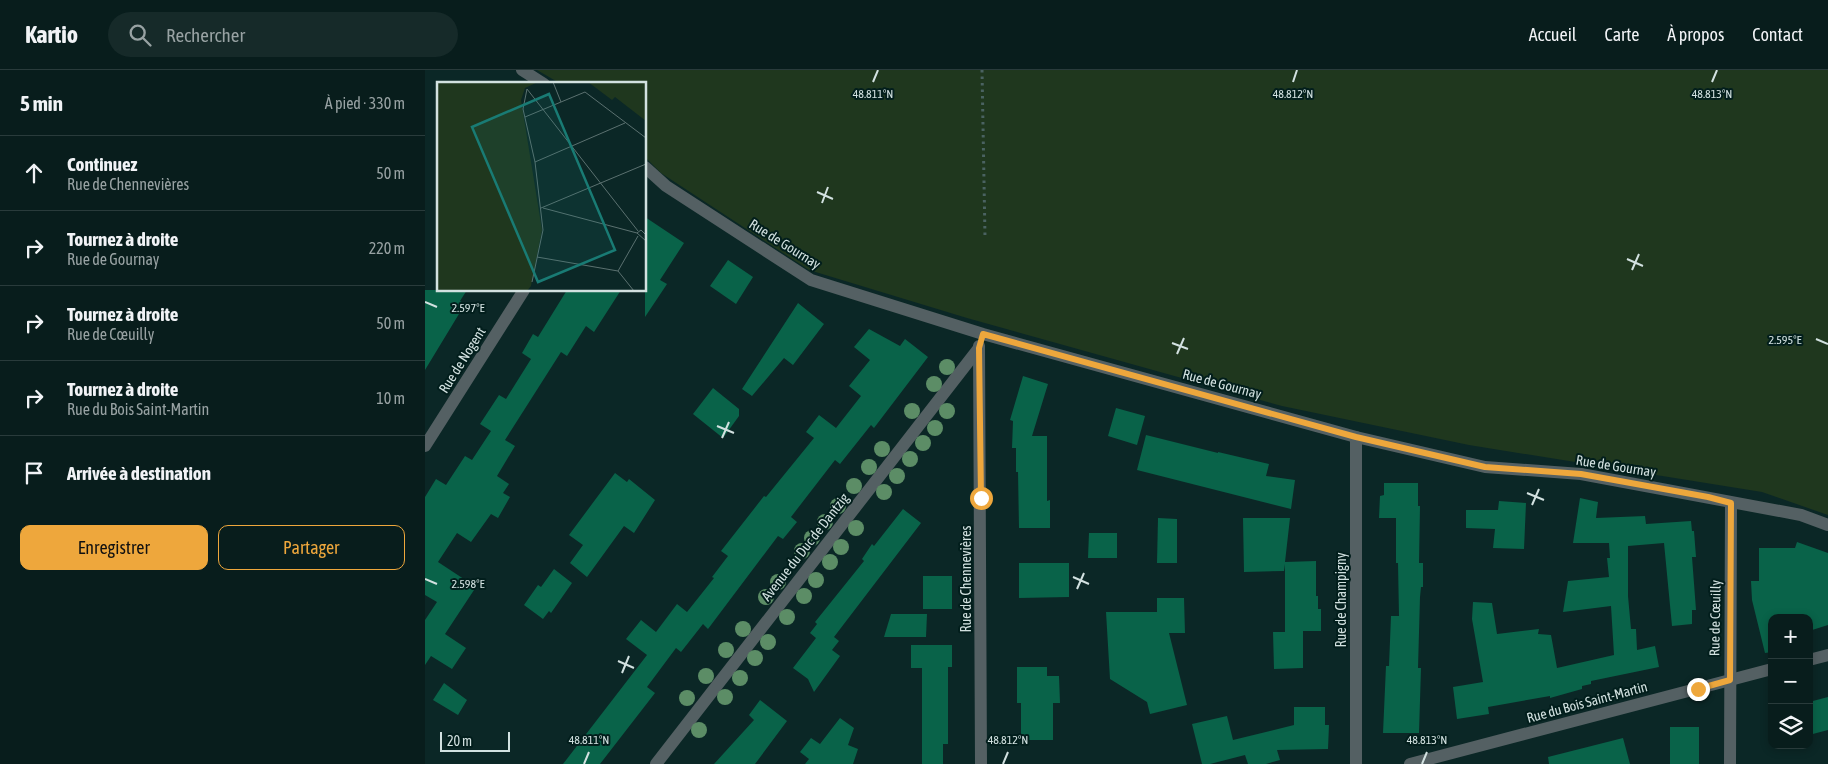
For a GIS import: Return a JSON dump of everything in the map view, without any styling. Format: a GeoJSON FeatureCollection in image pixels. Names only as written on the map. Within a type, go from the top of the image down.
{"type":"FeatureCollection","features":[{"type":"Feature","properties":{"kind":"street"},"geometry":{"type":"LineString","coordinates":[[522,70],[541,82]]}},
{"type":"Feature","properties":{"kind":"street","name":"Rue de Gournay"},"geometry":{"type":"LineString","coordinates":[[646,168],[666,186],[811,280],[983,334],[1356,437],[1485,467],[1581,474],[1801,515],[1828,525]]}},
{"type":"Feature","properties":{"kind":"street","name":"Rue de Nogent"},"geometry":{"type":"LineString","coordinates":[[425,446],[523,291]]}},
{"type":"Feature","properties":{"kind":"street","name":"Rue de Chennevières"},"geometry":{"type":"LineString","coordinates":[[981,764],[979,348],[983,334]]}},
{"type":"Feature","properties":{"kind":"street","name":"Avenue du Duc de Dantzig"},"geometry":{"type":"LineString","coordinates":[[656,764],[979,348]]}},
{"type":"Feature","properties":{"kind":"street","name":"Rue de Champigny"},"geometry":{"type":"LineString","coordinates":[[1356,437],[1356,764]]}},
{"type":"Feature","properties":{"kind":"street","name":"Rue de Cœuilly"},"geometry":{"type":"LineString","coordinates":[[1730,764],[1731,503]]}},
{"type":"Feature","properties":{"kind":"street"},"geometry":{"type":"LineString","coordinates":[[1813,659],[1828,655]]}},
{"type":"Feature","properties":{"kind":"street","name":"Rue du Bois Saint-Martin"},"geometry":{"type":"LineString","coordinates":[[1410,764],[1768,671]]}},
{"type":"Feature","properties":{"kind":"path"},"geometry":{"type":"LineString","coordinates":[[982,70],[985,237]]}},
{"type":"Feature","properties":{"kind":"green space"},"geometry":{"type":"Polygon","coordinates":[[[537,70],[1828,70],[1828,515],[1762,492],[1469,445],[1282,406],[967,318],[809,270],[661,173],[646,158],[646,82],[558,82],[537,70]]]}},
{"type":"Feature","properties":{"kind":"building"},"geometry":{"type":"Polygon","coordinates":[[[646,218],[684,243],[660,280],[667,284],[645,317],[646,218]]]}},
{"type":"Feature","properties":{"kind":"building"},"geometry":{"type":"Polygon","coordinates":[[[728,260],[753,277],[736,304],[710,286],[728,260]]]}},
{"type":"Feature","properties":{"kind":"building"},"geometry":{"type":"Polygon","coordinates":[[[425,290],[466,291],[460,301],[465,304],[425,370],[425,290]]]}},
{"type":"Feature","properties":{"kind":"building"},"geometry":{"type":"Polygon","coordinates":[[[566,291],[620,291],[594,332],[586,326],[567,356],[561,352],[505,440],[515,446],[497,476],[509,484],[503,493],[510,497],[498,518],[491,514],[471,542],[457,533],[438,562],[476,587],[445,634],[466,648],[452,669],[431,656],[425,665],[425,620],[437,602],[425,595],[425,497],[436,479],[446,485],[465,456],[472,460],[491,431],[480,424],[499,395],[506,399],[531,359],[522,353],[533,334],[538,337],[566,291]]]}},
{"type":"Feature","properties":{"kind":"building"},"geometry":{"type":"Polygon","coordinates":[[[798,303],[824,324],[793,365],[784,358],[752,396],[742,389],[798,303]]]}},
{"type":"Feature","properties":{"kind":"building"},"geometry":{"type":"Polygon","coordinates":[[[869,329],[900,346],[905,339],[928,357],[874,428],[871,425],[840,464],[835,460],[791,517],[797,522],[783,539],[778,536],[708,629],[703,624],[681,652],[676,648],[647,687],[655,693],[600,764],[563,764],[647,655],[626,639],[641,620],[656,632],[677,604],[687,612],[714,578],[712,577],[728,556],[721,551],[764,496],[766,497],[814,438],[806,432],[819,415],[836,428],[861,396],[849,386],[870,360],[854,347],[869,329]]]}},
{"type":"Feature","properties":{"kind":"building"},"geometry":{"type":"Polygon","coordinates":[[[1023,376],[1048,384],[1032,436],[1047,436],[1047,501],[1050,500],[1050,528],[1019,528],[1016,448],[1012,448],[1013,421],[1010,420],[1023,376]]]}},
{"type":"Feature","properties":{"kind":"building"},"geometry":{"type":"Polygon","coordinates":[[[713,388],[739,409],[739,416],[723,438],[693,414],[713,388]]]}},
{"type":"Feature","properties":{"kind":"building"},"geometry":{"type":"Polygon","coordinates":[[[1116,408],[1145,416],[1137,445],[1108,436],[1116,408]]]}},
{"type":"Feature","properties":{"kind":"building"},"geometry":{"type":"Polygon","coordinates":[[[1146,435],[1269,464],[1266,476],[1295,480],[1291,509],[1137,470],[1146,435]]]}},
{"type":"Feature","properties":{"kind":"building"},"geometry":{"type":"Polygon","coordinates":[[[615,473],[627,482],[629,479],[655,500],[634,533],[624,526],[587,577],[570,563],[583,545],[569,535],[615,473]]]}},
{"type":"Feature","properties":{"kind":"building"},"geometry":{"type":"Polygon","coordinates":[[[1384,483],[1418,483],[1418,506],[1420,506],[1419,563],[1423,563],[1418,668],[1421,668],[1419,733],[1383,733],[1386,666],[1389,666],[1391,616],[1399,616],[1396,518],[1379,518],[1380,496],[1384,495],[1384,483]]]}},
{"type":"Feature","properties":{"kind":"building"},"geometry":{"type":"Polygon","coordinates":[[[1580,498],[1598,502],[1596,518],[1645,516],[1646,524],[1691,521],[1692,531],[1694,531],[1696,557],[1692,557],[1696,610],[1692,610],[1692,624],[1672,626],[1664,543],[1628,546],[1628,596],[1631,629],[1636,629],[1637,650],[1655,646],[1659,667],[1591,681],[1591,684],[1582,686],[1582,689],[1550,698],[1550,696],[1488,707],[1489,714],[1457,719],[1453,687],[1483,682],[1472,619],[1473,602],[1492,603],[1497,634],[1539,629],[1538,634],[1551,635],[1557,668],[1614,655],[1611,606],[1563,612],[1568,581],[1609,577],[1607,558],[1610,558],[1609,543],[1573,543],[1580,498]]]}},
{"type":"Feature","properties":{"kind":"building"},"geometry":{"type":"Polygon","coordinates":[[[1499,501],[1526,503],[1524,549],[1493,548],[1495,529],[1466,528],[1466,510],[1498,510],[1499,501]]]}},
{"type":"Feature","properties":{"kind":"building"},"geometry":{"type":"Polygon","coordinates":[[[903,509],[921,523],[834,637],[839,641],[832,650],[840,656],[814,692],[808,679],[793,668],[816,638],[810,633],[817,624],[815,622],[864,561],[862,559],[872,544],[874,546],[903,509]]]}},
{"type":"Feature","properties":{"kind":"building"},"geometry":{"type":"Polygon","coordinates":[[[1158,518],[1177,519],[1177,563],[1157,563],[1158,518]]]}},
{"type":"Feature","properties":{"kind":"building"},"geometry":{"type":"Polygon","coordinates":[[[1243,518],[1290,518],[1285,562],[1316,561],[1316,596],[1318,596],[1318,609],[1321,609],[1321,631],[1303,631],[1303,668],[1274,669],[1273,632],[1285,632],[1285,564],[1284,571],[1244,572],[1243,518]]]}},
{"type":"Feature","properties":{"kind":"building"},"geometry":{"type":"Polygon","coordinates":[[[1089,533],[1117,533],[1117,558],[1088,558],[1089,533]]]}},
{"type":"Feature","properties":{"kind":"building"},"geometry":{"type":"Polygon","coordinates":[[[1797,542],[1828,553],[1828,625],[1813,630],[1813,614],[1768,614],[1768,653],[1765,653],[1752,600],[1751,581],[1759,581],[1759,548],[1795,548],[1797,542]]]}},
{"type":"Feature","properties":{"kind":"building"},"geometry":{"type":"Polygon","coordinates":[[[1019,563],[1069,563],[1069,597],[1019,598],[1019,563]]]}},
{"type":"Feature","properties":{"kind":"building"},"geometry":{"type":"Polygon","coordinates":[[[554,569],[572,583],[551,613],[549,611],[543,619],[524,605],[538,585],[541,587],[554,569]]]}},
{"type":"Feature","properties":{"kind":"building"},"geometry":{"type":"Polygon","coordinates":[[[923,576],[952,576],[952,609],[923,609],[923,576]]]}},
{"type":"Feature","properties":{"kind":"building"},"geometry":{"type":"Polygon","coordinates":[[[1157,598],[1184,598],[1185,633],[1169,633],[1187,705],[1150,714],[1147,702],[1110,679],[1106,612],[1157,612],[1157,598]]]}},
{"type":"Feature","properties":{"kind":"building"},"geometry":{"type":"Polygon","coordinates":[[[891,614],[927,614],[926,637],[884,637],[891,614]]]}},
{"type":"Feature","properties":{"kind":"building"},"geometry":{"type":"Polygon","coordinates":[[[911,645],[952,645],[952,667],[948,667],[948,744],[943,744],[943,764],[922,764],[922,668],[911,668],[911,645]]]}},
{"type":"Feature","properties":{"kind":"building"},"geometry":{"type":"Polygon","coordinates":[[[1017,667],[1047,667],[1047,676],[1059,676],[1060,703],[1053,703],[1053,740],[1021,740],[1021,703],[1017,703],[1017,667]]]}},
{"type":"Feature","properties":{"kind":"building"},"geometry":{"type":"Polygon","coordinates":[[[444,683],[467,700],[458,715],[433,700],[444,683]]]}},
{"type":"Feature","properties":{"kind":"building"},"geometry":{"type":"Polygon","coordinates":[[[1828,697],[1828,730],[1813,734],[1813,704],[1813,701],[1828,697]]]}},
{"type":"Feature","properties":{"kind":"building"},"geometry":{"type":"Polygon","coordinates":[[[760,700],[787,721],[755,764],[714,764],[754,720],[749,715],[760,700]]]}},
{"type":"Feature","properties":{"kind":"building"},"geometry":{"type":"Polygon","coordinates":[[[1294,707],[1325,707],[1325,725],[1329,725],[1328,749],[1277,750],[1280,760],[1266,764],[1248,764],[1245,755],[1210,764],[1202,764],[1192,724],[1227,716],[1233,740],[1294,725],[1294,707]]]}},
{"type":"Feature","properties":{"kind":"building"},"geometry":{"type":"Polygon","coordinates":[[[840,718],[854,728],[848,745],[858,749],[853,764],[805,764],[809,759],[800,752],[811,738],[820,744],[840,718]]]}},
{"type":"Feature","properties":{"kind":"building"},"geometry":{"type":"Polygon","coordinates":[[[1670,727],[1699,727],[1699,764],[1670,764],[1670,727]]]}},
{"type":"Feature","properties":{"kind":"building"},"geometry":{"type":"Polygon","coordinates":[[[1623,738],[1630,764],[1549,764],[1548,757],[1623,738]]]}},
{"type":"Feature","properties":{"kind":"route"},"geometry":{"type":"LineString","coordinates":[[981,498],[979,348],[983,334],[1356,437],[1485,467],[1581,474],[1708,497],[1731,503],[1730,680],[1698,689]]}}]}
